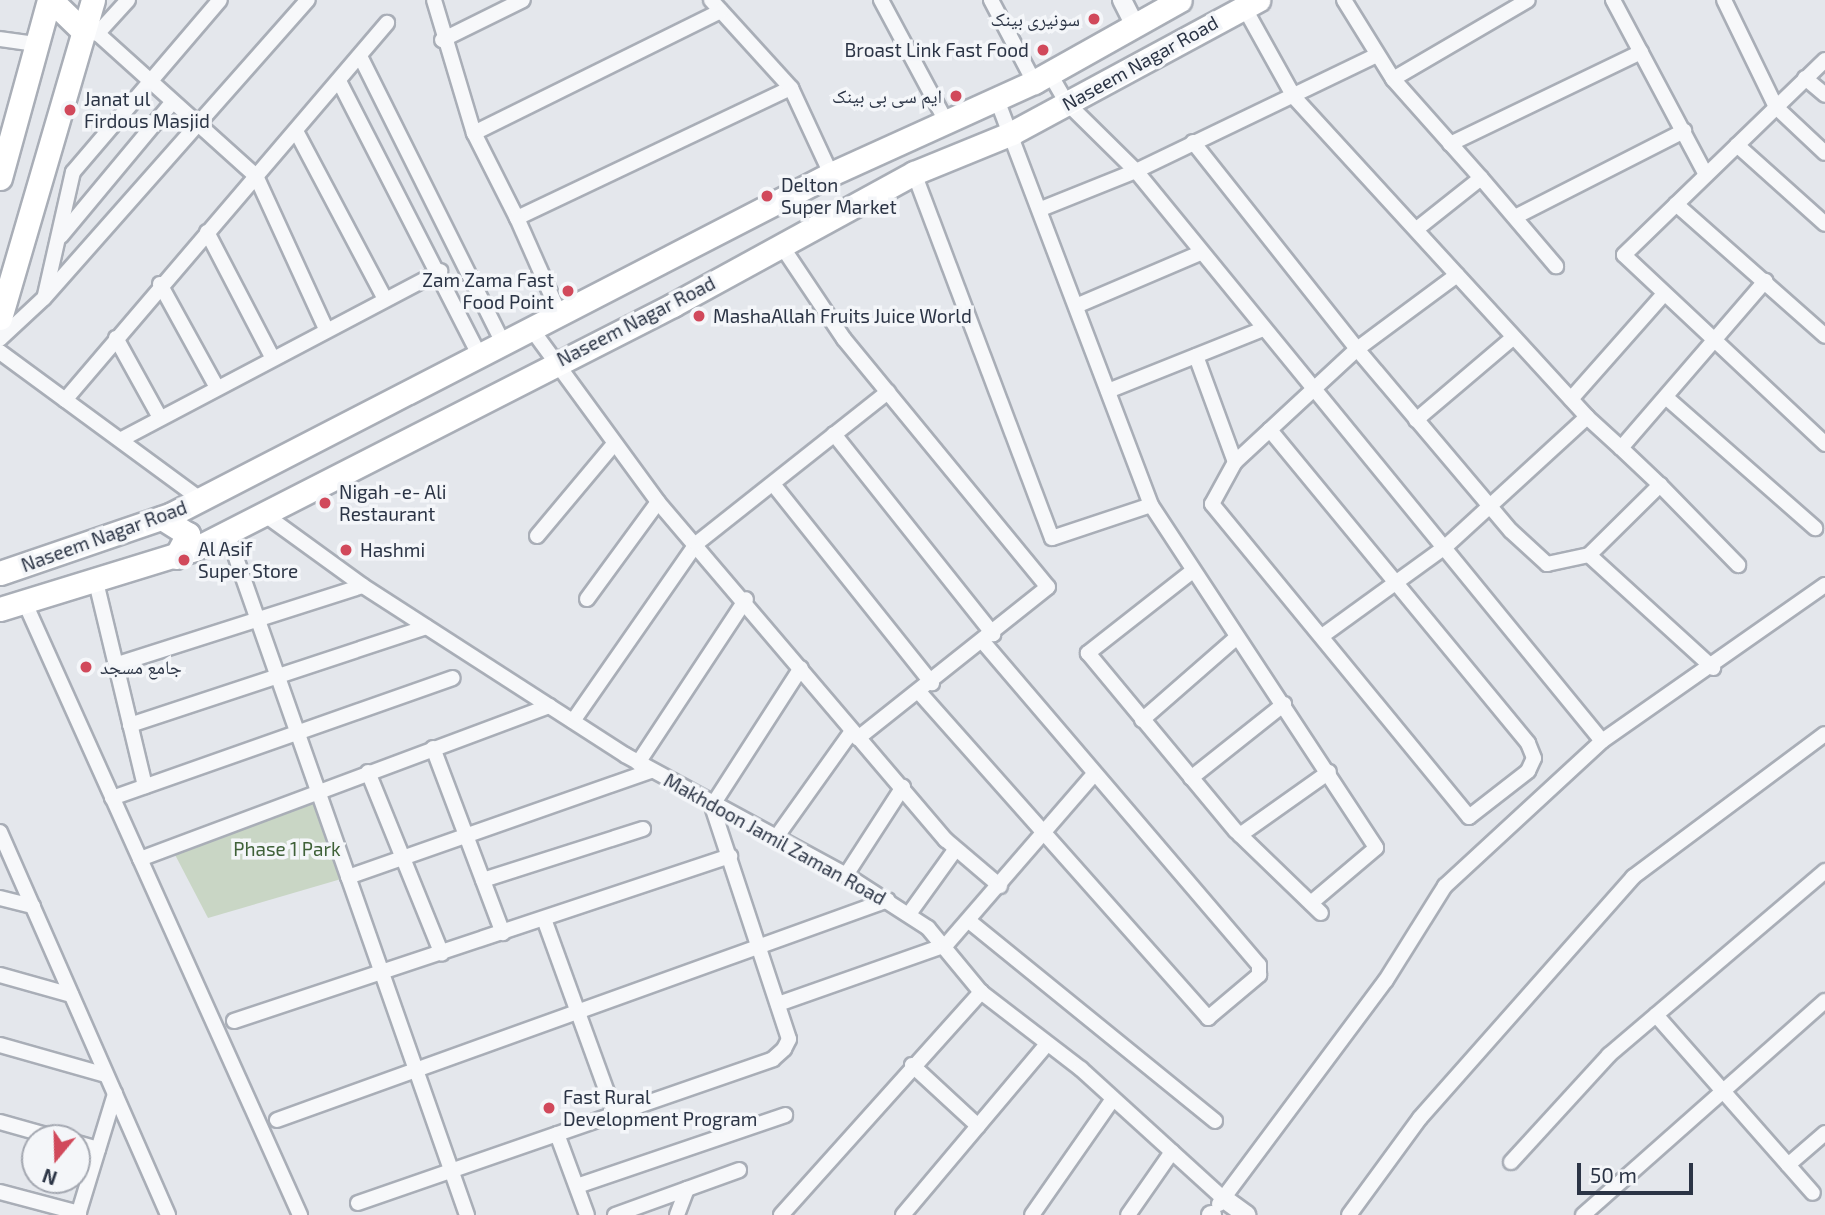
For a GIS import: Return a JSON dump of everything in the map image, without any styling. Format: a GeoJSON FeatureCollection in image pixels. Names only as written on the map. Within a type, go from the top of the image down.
{"type":"FeatureCollection","features":[{"type":"Feature","properties":{"kind":"main road"},"geometry":{"type":"LineString","coordinates":[[0,178],[50,0],[89,29]]}},
{"type":"Feature","properties":{"kind":"main road"},"geometry":{"type":"LineString","coordinates":[[0,318],[89,29],[93,0]]}},
{"type":"Feature","properties":{"kind":"main road","name":"Naseem Nagar Road"},"geometry":{"type":"LineString","coordinates":[[0,573],[162,518],[503,343],[533,331],[831,174],[1042,78],[1180,0]]}},
{"type":"Feature","properties":{"kind":"main road","name":"Naseem Nagar Road"},"geometry":{"type":"LineString","coordinates":[[0,609],[176,557],[227,533],[914,173],[1012,133],[1251,3]]}},
{"type":"Feature","properties":{"kind":"main road"},"geometry":{"type":"LineString","coordinates":[[162,518],[188,534],[176,557]]}},
{"type":"Feature","properties":{"kind":"street"},"geometry":{"type":"LineString","coordinates":[[128,0],[89,29],[256,176],[326,330]]}},
{"type":"Feature","properties":{"kind":"street"},"geometry":{"type":"LineString","coordinates":[[44,298],[73,172],[220,0]]}},
{"type":"Feature","properties":{"kind":"street"},"geometry":{"type":"LineString","coordinates":[[0,338],[44,298],[308,0]]}},
{"type":"Feature","properties":{"kind":"street"},"geometry":{"type":"LineString","coordinates":[[434,0],[442,40],[474,133],[517,218],[560,315]]}},
{"type":"Feature","properties":{"kind":"street"},"geometry":{"type":"LineString","coordinates":[[442,40],[523,0]]}},
{"type":"Feature","properties":{"kind":"street"},"geometry":{"type":"LineString","coordinates":[[881,0],[946,121]]}},
{"type":"Feature","properties":{"kind":"street"},"geometry":{"type":"LineString","coordinates":[[991,0],[1042,78],[1136,171],[1312,390],[1446,547],[1602,741]]}},
{"type":"Feature","properties":{"kind":"street"},"geometry":{"type":"LineString","coordinates":[[1122,0],[1134,24]]}},
{"type":"Feature","properties":{"kind":"street"},"geometry":{"type":"LineString","coordinates":[[1344,0],[1376,56],[1393,79],[1556,266]]}},
{"type":"Feature","properties":{"kind":"street"},"geometry":{"type":"LineString","coordinates":[[1393,79],[1528,0]]}},
{"type":"Feature","properties":{"kind":"street"},"geometry":{"type":"LineString","coordinates":[[1613,0],[1706,175]]}},
{"type":"Feature","properties":{"kind":"street"},"geometry":{"type":"LineString","coordinates":[[1724,0],[1776,107],[1825,153]]}},
{"type":"Feature","properties":{"kind":"street"},"geometry":{"type":"LineString","coordinates":[[1251,3],[1294,97],[1418,228],[1457,275],[1587,417],[1660,485],[1738,565]]}},
{"type":"Feature","properties":{"kind":"street"},"geometry":{"type":"LineString","coordinates":[[474,133],[716,6],[791,89],[831,174]]}},
{"type":"Feature","properties":{"kind":"street"},"geometry":{"type":"LineString","coordinates":[[65,400],[160,284],[340,83],[387,23]]}},
{"type":"Feature","properties":{"kind":"street"},"geometry":{"type":"LineString","coordinates":[[0,39],[36,44]]}},
{"type":"Feature","properties":{"kind":"street"},"geometry":{"type":"LineString","coordinates":[[1450,144],[1641,52]]}},
{"type":"Feature","properties":{"kind":"street"},"geometry":{"type":"LineString","coordinates":[[360,56],[503,343]]}},
{"type":"Feature","properties":{"kind":"street"},"geometry":{"type":"LineString","coordinates":[[1041,209],[1136,171],[1376,56]]}},
{"type":"Feature","properties":{"kind":"street"},"geometry":{"type":"LineString","coordinates":[[1825,60],[1624,255],[1713,343],[1825,444]]}},
{"type":"Feature","properties":{"kind":"street"},"geometry":{"type":"LineString","coordinates":[[1805,78],[1825,95]]}},
{"type":"Feature","properties":{"kind":"street"},"geometry":{"type":"LineString","coordinates":[[340,83],[440,271],[480,356]]}},
{"type":"Feature","properties":{"kind":"street"},"geometry":{"type":"LineString","coordinates":[[517,218],[791,89]]}},
{"type":"Feature","properties":{"kind":"street"},"geometry":{"type":"LineString","coordinates":[[996,97],[1041,209],[1151,505],[1190,573],[1284,704],[1376,848],[1316,908],[1240,835],[1090,658],[1090,647],[1190,573]]}},
{"type":"Feature","properties":{"kind":"street"},"geometry":{"type":"LineString","coordinates":[[59,240],[172,103]]}},
{"type":"Feature","properties":{"kind":"street"},"geometry":{"type":"LineString","coordinates":[[296,131],[384,297]]}},
{"type":"Feature","properties":{"kind":"street"},"geometry":{"type":"LineString","coordinates":[[1515,217],[1684,131]]}},
{"type":"Feature","properties":{"kind":"street"},"geometry":{"type":"LineString","coordinates":[[1193,142],[1416,420],[1488,503],[1547,564],[1589,555],[1660,485]]}},
{"type":"Feature","properties":{"kind":"street"},"geometry":{"type":"LineString","coordinates":[[1737,145],[1825,224]]}},
{"type":"Feature","properties":{"kind":"street"},"geometry":{"type":"LineString","coordinates":[[914,173],[1052,538],[1151,505]]}},
{"type":"Feature","properties":{"kind":"street"},"geometry":{"type":"LineString","coordinates":[[1418,228],[1481,178]]}},
{"type":"Feature","properties":{"kind":"street"},"geometry":{"type":"LineString","coordinates":[[1676,204],[1825,336]]}},
{"type":"Feature","properties":{"kind":"street"},"geometry":{"type":"LineString","coordinates":[[207,232],[272,357]]}},
{"type":"Feature","properties":{"kind":"street"},"geometry":{"type":"LineString","coordinates":[[775,839],[855,734],[932,683],[1048,587],[888,391],[781,245]]}},
{"type":"Feature","properties":{"kind":"street"},"geometry":{"type":"LineString","coordinates":[[1076,306],[1200,253]]}},
{"type":"Feature","properties":{"kind":"street"},"geometry":{"type":"LineString","coordinates":[[122,439],[159,416],[384,297],[440,271]]}},
{"type":"Feature","properties":{"kind":"street"},"geometry":{"type":"LineString","coordinates":[[1270,430],[1528,743],[1534,758],[1528,771],[1468,817],[1325,634],[1212,504],[1235,462],[1312,390],[1357,349],[1457,275]]}},
{"type":"Feature","properties":{"kind":"street"},"geometry":{"type":"LineString","coordinates":[[1621,448],[1668,399],[1765,281]]}},
{"type":"Feature","properties":{"kind":"street"},"geometry":{"type":"LineString","coordinates":[[160,284],[216,386]]}},
{"type":"Feature","properties":{"kind":"street"},"geometry":{"type":"LineString","coordinates":[[1571,399],[1664,294]]}},
{"type":"Feature","properties":{"kind":"street"},"geometry":{"type":"LineString","coordinates":[[1108,391],[1263,329]]}},
{"type":"Feature","properties":{"kind":"street"},"geometry":{"type":"LineString","coordinates":[[533,331],[658,502],[746,598],[855,734],[955,850],[1000,886]]}},
{"type":"Feature","properties":{"kind":"street"},"geometry":{"type":"LineString","coordinates":[[1416,420],[1514,337]]}},
{"type":"Feature","properties":{"kind":"street"},"geometry":{"type":"LineString","coordinates":[[116,338],[159,416]]}},
{"type":"Feature","properties":{"kind":"street"},"geometry":{"type":"LineString","coordinates":[[0,352],[122,439],[200,499]]}},
{"type":"Feature","properties":{"kind":"street"},"geometry":{"type":"LineString","coordinates":[[1196,356],[1235,462]]}},
{"type":"Feature","properties":{"kind":"street"},"geometry":{"type":"LineString","coordinates":[[573,720],[696,544],[888,391]]}},
{"type":"Feature","properties":{"kind":"street"},"geometry":{"type":"LineString","coordinates":[[1668,399],[1815,528]]}},
{"type":"Feature","properties":{"kind":"street"},"geometry":{"type":"LineString","coordinates":[[1325,634],[1446,547],[1488,503],[1587,417]]}},
{"type":"Feature","properties":{"kind":"street"},"geometry":{"type":"LineString","coordinates":[[834,434],[1093,775],[1259,965],[1259,975],[1203,1018],[919,692]]}},
{"type":"Feature","properties":{"kind":"street"},"geometry":{"type":"LineString","coordinates":[[537,536],[614,444]]}},
{"type":"Feature","properties":{"kind":"street"},"geometry":{"type":"LineString","coordinates":[[773,484],[932,683]]}},
{"type":"Feature","properties":{"kind":"street"},"geometry":{"type":"LineString","coordinates":[[587,599],[658,502]]}},
{"type":"Feature","properties":{"kind":"street","name":"Makhdoon Jamil Zaman Road"},"geometry":{"type":"LineString","coordinates":[[264,514],[363,586],[638,763],[712,806],[846,875],[909,914],[946,945],[981,992],[1114,1099],[1223,1198],[1246,1215]]}},
{"type":"Feature","properties":{"kind":"street"},"geometry":{"type":"LineString","coordinates":[[227,533],[467,1215]]}},
{"type":"Feature","properties":{"kind":"street"},"geometry":{"type":"LineString","coordinates":[[1589,555],[1713,668]]}},
{"type":"Feature","properties":{"kind":"street"},"geometry":{"type":"LineString","coordinates":[[96,582],[118,664],[145,786]]}},
{"type":"Feature","properties":{"kind":"street"},"geometry":{"type":"LineString","coordinates":[[1212,1215],[1385,981],[1445,886],[1602,741],[1713,668],[1825,585]]}},
{"type":"Feature","properties":{"kind":"street"},"geometry":{"type":"LineString","coordinates":[[118,664],[258,623],[363,586]]}},
{"type":"Feature","properties":{"kind":"street"},"geometry":{"type":"LineString","coordinates":[[638,763],[746,598]]}},
{"type":"Feature","properties":{"kind":"street"},"geometry":{"type":"LineString","coordinates":[[25,603],[300,1215]]}},
{"type":"Feature","properties":{"kind":"street"},"geometry":{"type":"LineString","coordinates":[[130,725],[426,626]]}},
{"type":"Feature","properties":{"kind":"street"},"geometry":{"type":"LineString","coordinates":[[1143,720],[1236,638]]}},
{"type":"Feature","properties":{"kind":"street"},"geometry":{"type":"LineString","coordinates":[[358,1203],[452,1174],[557,1134],[773,1059],[789,1039],[712,806],[801,668]]}},
{"type":"Feature","properties":{"kind":"street"},"geometry":{"type":"LineString","coordinates":[[112,798],[452,678]]}},
{"type":"Feature","properties":{"kind":"street"},"geometry":{"type":"LineString","coordinates":[[1191,778],[1284,704]]}},
{"type":"Feature","properties":{"kind":"street"},"geometry":{"type":"LineString","coordinates":[[140,859],[317,790],[550,706]]}},
{"type":"Feature","properties":{"kind":"street"},"geometry":{"type":"LineString","coordinates":[[1349,1215],[1420,1118],[1633,877],[1825,734]]}},
{"type":"Feature","properties":{"kind":"street"},"geometry":{"type":"LineString","coordinates":[[433,748],[503,933]]}},
{"type":"Feature","properties":{"kind":"street"},"geometry":{"type":"LineString","coordinates":[[348,877],[651,771]]}},
{"type":"Feature","properties":{"kind":"street"},"geometry":{"type":"LineString","coordinates":[[368,772],[442,954]]}},
{"type":"Feature","properties":{"kind":"street"},"geometry":{"type":"LineString","coordinates":[[1240,835],[1328,772]]}},
{"type":"Feature","properties":{"kind":"street"},"geometry":{"type":"LineString","coordinates":[[778,1004],[946,945],[1045,837],[1093,775]]}},
{"type":"Feature","properties":{"kind":"street"},"geometry":{"type":"LineString","coordinates":[[846,875],[902,787]]}},
{"type":"Feature","properties":{"kind":"street"},"geometry":{"type":"LineString","coordinates":[[483,880],[643,828]]}},
{"type":"Feature","properties":{"kind":"street"},"geometry":{"type":"LineString","coordinates":[[0,832],[168,1215]]}},
{"type":"Feature","properties":{"kind":"street"},"geometry":{"type":"LineString","coordinates":[[909,914],[955,850]]}},
{"type":"Feature","properties":{"kind":"street"},"geometry":{"type":"LineString","coordinates":[[234,1021],[382,974],[730,856]]}},
{"type":"Feature","properties":{"kind":"street"},"geometry":{"type":"LineString","coordinates":[[1511,1162],[1609,1055],[1825,870]]}},
{"type":"Feature","properties":{"kind":"street"},"geometry":{"type":"LineString","coordinates":[[0,898],[33,906]]}},
{"type":"Feature","properties":{"kind":"street"},"geometry":{"type":"LineString","coordinates":[[277,1120],[888,900]]}},
{"type":"Feature","properties":{"kind":"street"},"geometry":{"type":"LineString","coordinates":[[544,919],[615,1114]]}},
{"type":"Feature","properties":{"kind":"street"},"geometry":{"type":"LineString","coordinates":[[969,921],[1215,1121]]}},
{"type":"Feature","properties":{"kind":"street"},"geometry":{"type":"LineString","coordinates":[[0,975],[71,995]]}},
{"type":"Feature","properties":{"kind":"street"},"geometry":{"type":"LineString","coordinates":[[781,1215],[912,1065],[981,992]]}},
{"type":"Feature","properties":{"kind":"street"},"geometry":{"type":"LineString","coordinates":[[1583,1215],[1722,1089],[1825,1001]]}},
{"type":"Feature","properties":{"kind":"street"},"geometry":{"type":"LineString","coordinates":[[1656,1015],[1813,1194]]}},
{"type":"Feature","properties":{"kind":"street"},"geometry":{"type":"LineString","coordinates":[[903,1215],[1047,1044]]}},
{"type":"Feature","properties":{"kind":"street"},"geometry":{"type":"LineString","coordinates":[[0,1045],[106,1075]]}},
{"type":"Feature","properties":{"kind":"street"},"geometry":{"type":"LineString","coordinates":[[912,1065],[978,1126]]}},
{"type":"Feature","properties":{"kind":"street"},"geometry":{"type":"LineString","coordinates":[[0,1192],[78,1214],[115,1094]]}},
{"type":"Feature","properties":{"kind":"street"},"geometry":{"type":"LineString","coordinates":[[1032,1215],[1114,1099]]}},
{"type":"Feature","properties":{"kind":"street"},"geometry":{"type":"LineString","coordinates":[[577,1186],[785,1115]]}},
{"type":"Feature","properties":{"kind":"street"},"geometry":{"type":"LineString","coordinates":[[0,1122],[21,1128]]}},
{"type":"Feature","properties":{"kind":"street"},"geometry":{"type":"LineString","coordinates":[[1788,1165],[1825,1133]]}},
{"type":"Feature","properties":{"kind":"street"},"geometry":{"type":"LineString","coordinates":[[557,1134],[587,1215]]}},
{"type":"Feature","properties":{"kind":"street"},"geometry":{"type":"LineString","coordinates":[[91,1147],[98,1149]]}},
{"type":"Feature","properties":{"kind":"street"},"geometry":{"type":"LineString","coordinates":[[1128,1215],[1172,1152]]}},
{"type":"Feature","properties":{"kind":"street"},"geometry":{"type":"LineString","coordinates":[[615,1215],[738,1170]]}},
{"type":"Feature","properties":{"kind":"street"},"geometry":{"type":"LineString","coordinates":[[677,1215],[687,1189]]}},
{"type":"Feature","properties":{"kind":"green space","name":"Phase 1 Park"},"geometry":{"type":"Polygon","coordinates":[[[317,790],[348,877],[208,918],[171,847],[317,790]]]}},
{"type":"Feature","properties":{"kind":"place","name":"سونیری بینک"},"geometry":{"type":"Point","coordinates":[1094,19]}},
{"type":"Feature","properties":{"kind":"place","name":"Broast Link Fast Food"},"geometry":{"type":"Point","coordinates":[1043,50]}},
{"type":"Feature","properties":{"kind":"place","name":"ایم سی بی بینک"},"geometry":{"type":"Point","coordinates":[956,96]}},
{"type":"Feature","properties":{"kind":"place","name":"Janat ul Firdous Masjid"},"geometry":{"type":"Point","coordinates":[70,110]}},
{"type":"Feature","properties":{"kind":"place","name":"Delton Super Market"},"geometry":{"type":"Point","coordinates":[767,196]}},
{"type":"Feature","properties":{"kind":"place","name":"Zam Zama Fast Food Point"},"geometry":{"type":"Point","coordinates":[568,291]}},
{"type":"Feature","properties":{"kind":"place","name":"MashaAllah Fruits Juice World"},"geometry":{"type":"Point","coordinates":[699,316]}},
{"type":"Feature","properties":{"kind":"place","name":"Nigah -e- Ali Restaurant"},"geometry":{"type":"Point","coordinates":[325,503]}},
{"type":"Feature","properties":{"kind":"place","name":"Hashmi"},"geometry":{"type":"Point","coordinates":[346,550]}},
{"type":"Feature","properties":{"kind":"place","name":"Al Asif Super Store"},"geometry":{"type":"Point","coordinates":[184,560]}},
{"type":"Feature","properties":{"kind":"place","name":"جامع مسجد"},"geometry":{"type":"Point","coordinates":[86,667]}},
{"type":"Feature","properties":{"kind":"place","name":"Fast Rural Development Program"},"geometry":{"type":"Point","coordinates":[549,1108]}}]}
